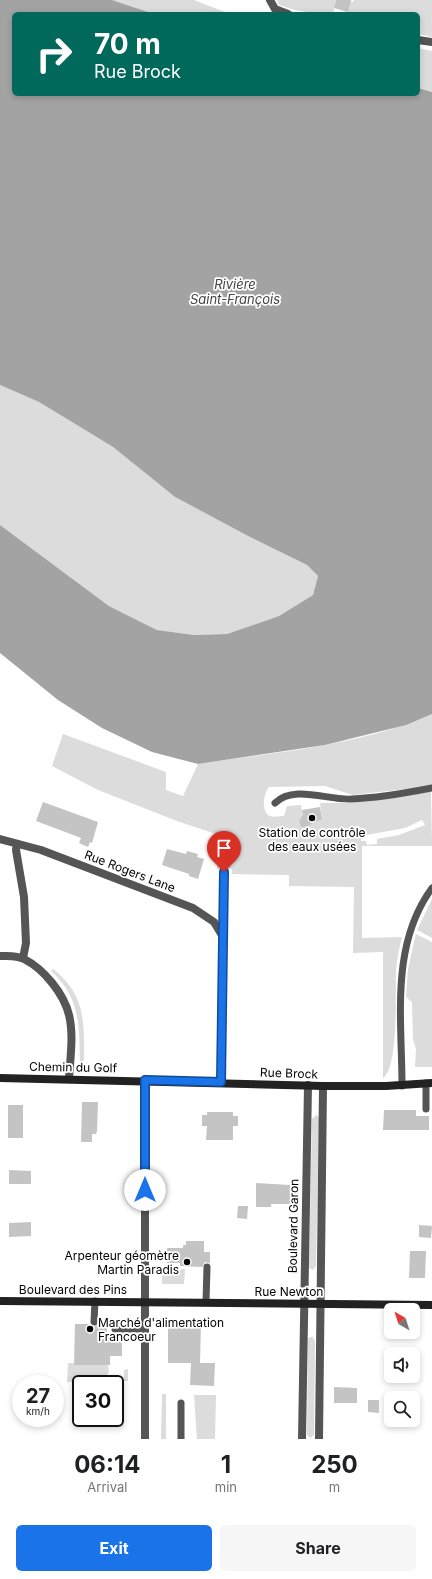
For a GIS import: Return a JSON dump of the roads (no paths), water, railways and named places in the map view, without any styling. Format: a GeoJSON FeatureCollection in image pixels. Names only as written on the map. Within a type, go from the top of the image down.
{"type":"FeatureCollection","features":[{"type":"Feature","properties":{"kind":"street"},"geometry":{"type":"LineString","coordinates":[[270,0],[275,9],[283,12]]}},
{"type":"Feature","properties":{"kind":"street"},"geometry":{"type":"LineString","coordinates":[[420,40],[432,42]]}},
{"type":"Feature","properties":{"kind":"street","name":"Rue Rogers Lane"},"geometry":{"type":"LineString","coordinates":[[0,839],[41,850],[193,908],[214,922],[223,937]]}},
{"type":"Feature","properties":{"kind":"street"},"geometry":{"type":"LineString","coordinates":[[17,844],[16,850],[24,902],[26,943],[23,958]]}},
{"type":"Feature","properties":{"kind":"street"},"geometry":{"type":"LineString","coordinates":[[221,1082],[224,872]]}},
{"type":"Feature","properties":{"kind":"street"},"geometry":{"type":"LineString","coordinates":[[0,956],[23,958],[46,977],[65,1003],[70,1025],[70,1079]]}},
{"type":"Feature","properties":{"kind":"street","name":"Chemin du Golf"},"geometry":{"type":"LineString","coordinates":[[0,1078],[145,1080]]}},
{"type":"Feature","properties":{"kind":"street"},"geometry":{"type":"LineString","coordinates":[[145,1080],[145,1439]]}},
{"type":"Feature","properties":{"kind":"street","name":"Rue Brock"},"geometry":{"type":"LineString","coordinates":[[145,1080],[323,1086],[402,1086],[429,1083]]}},
{"type":"Feature","properties":{"kind":"street","name":"Boulevard Garon"},"geometry":{"type":"LineString","coordinates":[[302,1439],[308,1085]]}},
{"type":"Feature","properties":{"kind":"street"},"geometry":{"type":"LineString","coordinates":[[319,1439],[323,1086]]}},
{"type":"Feature","properties":{"kind":"street","name":"Boulevard des Pins"},"geometry":{"type":"LineString","coordinates":[[0,1301],[145,1301]]}},
{"type":"Feature","properties":{"kind":"street","name":"Rue Newton"},"geometry":{"type":"LineString","coordinates":[[145,1301],[432,1305]]}},
{"type":"Feature","properties":{"kind":"lane"},"geometry":{"type":"LineString","coordinates":[[275,803],[282,796],[292,795],[350,800],[432,788]]}},
{"type":"Feature","properties":{"kind":"lane"},"geometry":{"type":"LineString","coordinates":[[402,1086],[401,1013],[404,956],[410,929],[418,910],[432,888]]}},
{"type":"Feature","properties":{"kind":"lane"},"geometry":{"type":"LineString","coordinates":[[426,1109],[429,1083]]}},
{"type":"Feature","properties":{"kind":"lane"},"geometry":{"type":"LineString","coordinates":[[206,1267],[206,1302]]}},
{"type":"Feature","properties":{"kind":"lane"},"geometry":{"type":"LineString","coordinates":[[94,1322],[95,1301]]}},
{"type":"Feature","properties":{"kind":"lane"},"geometry":{"type":"LineString","coordinates":[[115,1329],[145,1329]]}},
{"type":"Feature","properties":{"kind":"lane"},"geometry":{"type":"LineString","coordinates":[[181,1403],[181,1439]]}},
{"type":"Feature","properties":{"kind":"water","name":"Rivière Saint-François"},"geometry":{"type":"Polygon","coordinates":[[[0,0],[112,0],[148,12],[12,12],[12,96],[420,96],[420,89],[432,92],[432,714],[406,725],[325,745],[198,764],[152,752],[102,728],[58,700],[0,653],[0,525],[109,606],[157,630],[194,635],[227,634],[279,616],[313,595],[318,576],[307,565],[248,536],[175,497],[113,447],[39,402],[0,385],[0,0]]]}},
{"type":"Feature","properties":{"kind":"place","name":"Station de contrôle des eaux usées"},"geometry":{"type":"Point","coordinates":[312,818]}},
{"type":"Feature","properties":{"kind":"place","name":"Arpenteur géomètre Martin Paradis"},"geometry":{"type":"Point","coordinates":[187,1262]}},
{"type":"Feature","properties":{"kind":"place","name":"Marché d'alimentation Francoeur"},"geometry":{"type":"Point","coordinates":[90,1329]}}]}
